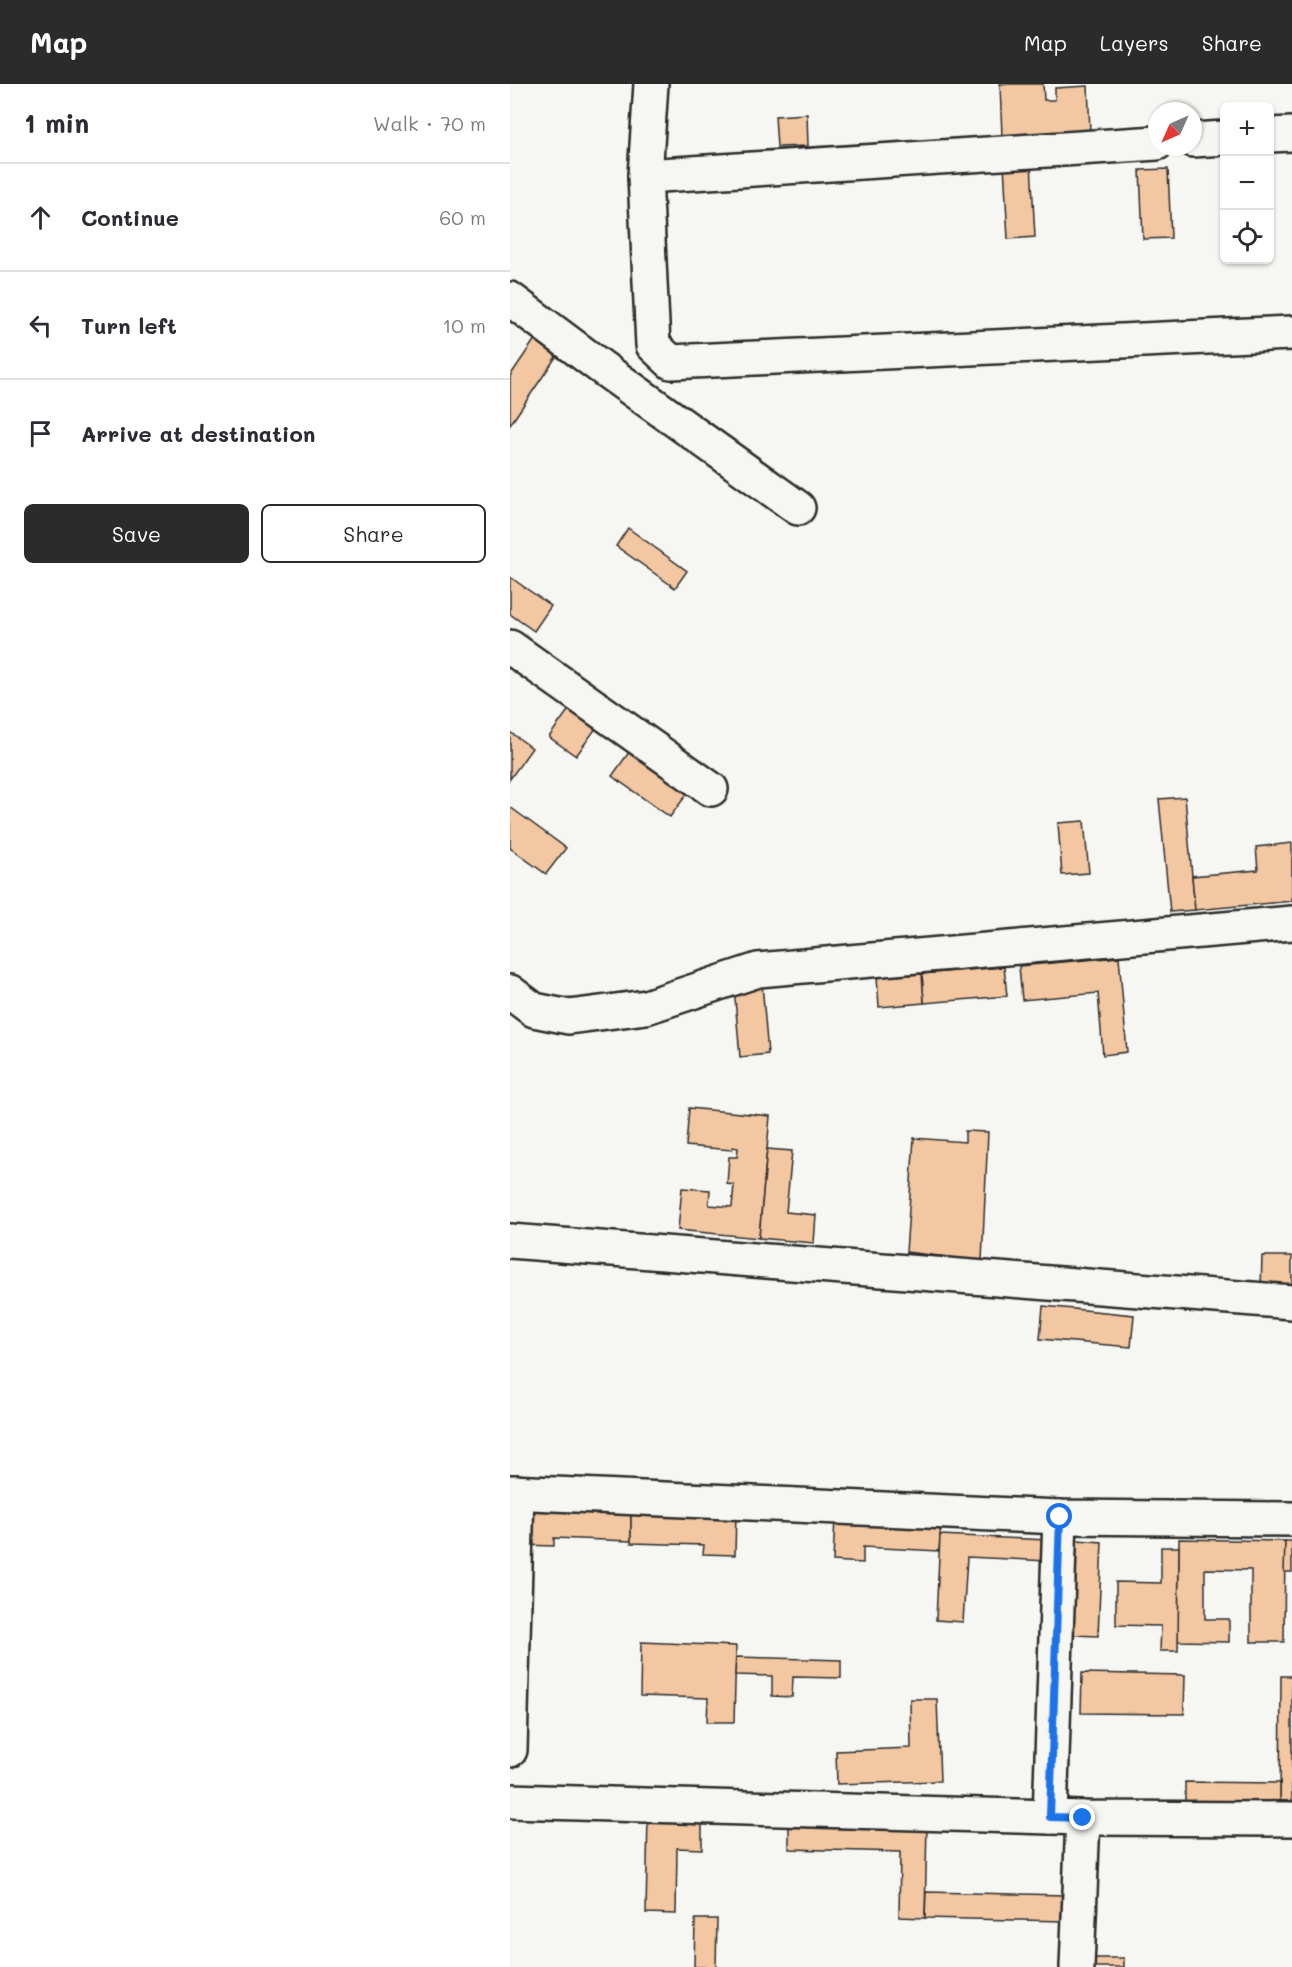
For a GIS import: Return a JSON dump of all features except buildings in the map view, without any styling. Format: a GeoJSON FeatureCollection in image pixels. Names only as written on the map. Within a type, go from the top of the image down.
{"type":"FeatureCollection","features":[{"type":"Feature","properties":{"kind":"street"},"geometry":{"type":"LineString","coordinates":[[651,84],[645,176],[653,345],[671,362],[1292,333]]}},
{"type":"Feature","properties":{"kind":"street"},"geometry":{"type":"LineString","coordinates":[[1274,135],[1292,134]]}},
{"type":"Feature","properties":{"kind":"street"},"geometry":{"type":"LineString","coordinates":[[1202,139],[1220,138]]}},
{"type":"Feature","properties":{"kind":"street"},"geometry":{"type":"LineString","coordinates":[[645,176],[1148,143]]}},
{"type":"Feature","properties":{"kind":"street"},"geometry":{"type":"LineString","coordinates":[[510,299],[601,368],[798,508]]}},
{"type":"Feature","properties":{"kind":"street"},"geometry":{"type":"LineString","coordinates":[[510,647],[711,789]]}},
{"type":"Feature","properties":{"kind":"street"},"geometry":{"type":"LineString","coordinates":[[510,992],[534,1010],[569,1017],[646,1007],[758,970],[1292,923]]}},
{"type":"Feature","properties":{"kind":"street"},"geometry":{"type":"LineString","coordinates":[[510,1242],[1292,1302]]}},
{"type":"Feature","properties":{"kind":"street"},"geometry":{"type":"LineString","coordinates":[[510,1750],[514,1492],[1060,1517],[1292,1519]]}},
{"type":"Feature","properties":{"kind":"street"},"geometry":{"type":"LineString","coordinates":[[1050,1817],[1060,1517]]}},
{"type":"Feature","properties":{"kind":"street"},"geometry":{"type":"LineString","coordinates":[[510,1801],[1083,1818],[1292,1819]]}},
{"type":"Feature","properties":{"kind":"street"},"geometry":{"type":"LineString","coordinates":[[1077,1967],[1083,1818]]}},
{"type":"Feature","properties":{"kind":"route"},"geometry":{"type":"LineString","coordinates":[[1060,1517],[1050,1817],[1083,1818]]}}]}
